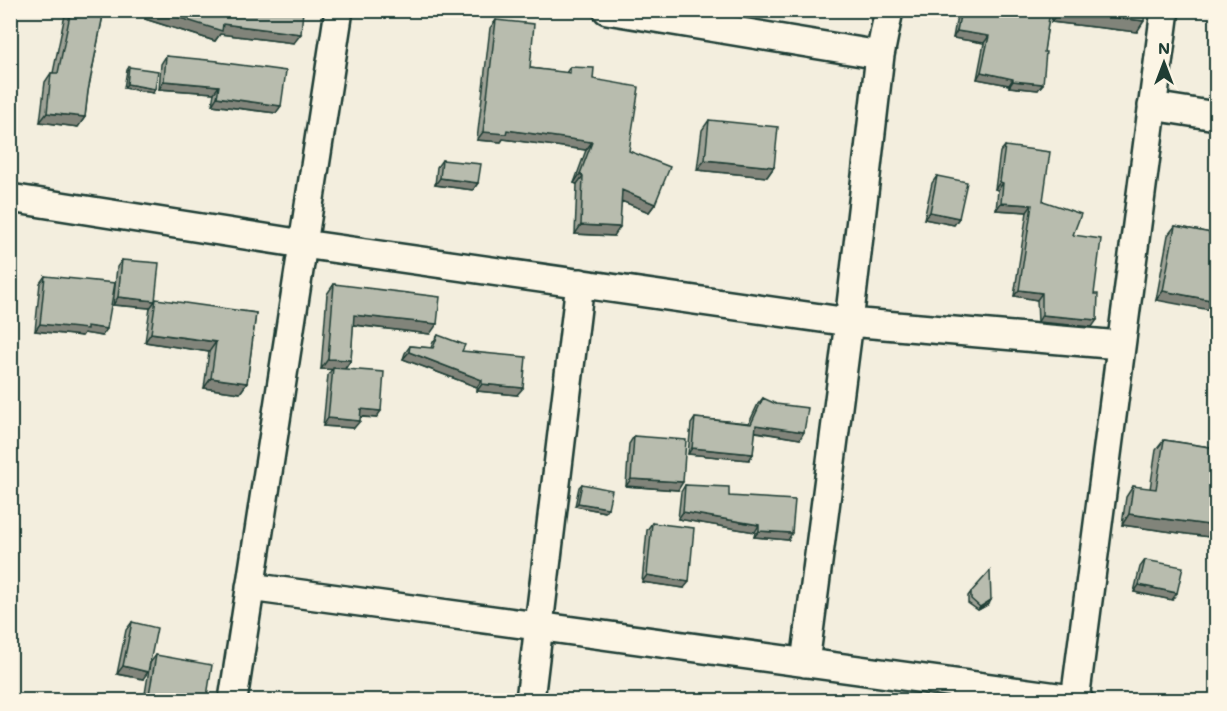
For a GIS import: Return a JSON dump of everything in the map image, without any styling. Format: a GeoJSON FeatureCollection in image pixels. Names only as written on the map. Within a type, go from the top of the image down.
{"type":"FeatureCollection","features":[{"type":"Feature","properties":{"kind":"street"},"geometry":{"type":"LineString","coordinates":[[233,700],[339,10]]}},
{"type":"Feature","properties":{"kind":"street"},"geometry":{"type":"LineString","coordinates":[[805,663],[849,322],[880,55],[889,10]]}},
{"type":"Feature","properties":{"kind":"street"},"geometry":{"type":"LineString","coordinates":[[250,587],[1076,700],[1165,10]]}},
{"type":"Feature","properties":{"kind":"street"},"geometry":{"type":"LineString","coordinates":[[615,11],[880,55]]}},
{"type":"Feature","properties":{"kind":"street"},"geometry":{"type":"LineString","coordinates":[[1152,106],[1216,116]]}},
{"type":"Feature","properties":{"kind":"street"},"geometry":{"type":"LineString","coordinates":[[10,198],[303,244],[849,322],[1120,345]]}},
{"type":"Feature","properties":{"kind":"street"},"geometry":{"type":"LineString","coordinates":[[530,700],[580,283]]}},
{"type":"Feature","properties":{"kind":"building"},"geometry":{"type":"Polygon","coordinates":[[[71,10],[104,10],[85,117],[47,113],[51,73],[58,73],[71,10]]]}},
{"type":"Feature","properties":{"kind":"building"},"geometry":{"type":"Polygon","coordinates":[[[155,10],[303,10],[301,34],[223,24],[222,31],[155,10]]]}},
{"type":"Feature","properties":{"kind":"building"},"geometry":{"type":"Polygon","coordinates":[[[961,10],[1050,10],[1044,52],[1046,52],[1043,84],[1013,81],[1013,79],[981,72],[989,36],[957,31],[961,10]]]}},
{"type":"Feature","properties":{"kind":"building"},"geometry":{"type":"Polygon","coordinates":[[[1059,10],[1145,10],[1144,21],[1059,10]]]}},
{"type":"Feature","properties":{"kind":"building"},"geometry":{"type":"Polygon","coordinates":[[[496,20],[534,24],[530,68],[570,73],[570,67],[594,68],[593,79],[639,87],[629,151],[670,167],[655,204],[622,190],[620,227],[581,225],[583,176],[580,174],[592,142],[507,130],[506,134],[483,132],[496,20]]]}},
{"type":"Feature","properties":{"kind":"building"},"geometry":{"type":"Polygon","coordinates":[[[166,56],[286,71],[281,106],[217,97],[219,86],[164,81],[166,56]]]}},
{"type":"Feature","properties":{"kind":"building"},"geometry":{"type":"Polygon","coordinates":[[[129,67],[158,71],[155,89],[127,84],[129,67]]]}},
{"type":"Feature","properties":{"kind":"building"},"geometry":{"type":"Polygon","coordinates":[[[709,120],[778,127],[774,167],[705,160],[709,120]]]}},
{"type":"Feature","properties":{"kind":"building"},"geometry":{"type":"Polygon","coordinates":[[[1005,146],[1050,152],[1043,201],[1081,214],[1073,235],[1101,239],[1094,294],[1098,294],[1097,320],[1042,315],[1042,293],[1019,290],[1032,205],[1001,203],[1003,183],[1000,182],[1005,146]]]}},
{"type":"Feature","properties":{"kind":"building"},"geometry":{"type":"Polygon","coordinates":[[[442,160],[481,164],[478,183],[440,178],[442,160]]]}},
{"type":"Feature","properties":{"kind":"building"},"geometry":{"type":"Polygon","coordinates":[[[937,176],[967,182],[959,218],[930,212],[937,176]]]}},
{"type":"Feature","properties":{"kind":"building"},"geometry":{"type":"Polygon","coordinates":[[[1175,226],[1216,234],[1216,301],[1163,291],[1175,226]]]}},
{"type":"Feature","properties":{"kind":"building"},"geometry":{"type":"Polygon","coordinates":[[[122,260],[159,263],[155,301],[118,297],[122,260]]]}},
{"type":"Feature","properties":{"kind":"building"},"geometry":{"type":"Polygon","coordinates":[[[45,276],[115,283],[107,329],[40,324],[45,276]]]}},
{"type":"Feature","properties":{"kind":"building"},"geometry":{"type":"Polygon","coordinates":[[[334,284],[440,297],[437,324],[354,315],[351,360],[328,359],[334,284]]]}},
{"type":"Feature","properties":{"kind":"building"},"geometry":{"type":"Polygon","coordinates":[[[156,299],[256,313],[247,383],[211,378],[216,342],[151,333],[156,299]]]}},
{"type":"Feature","properties":{"kind":"building"},"geometry":{"type":"Polygon","coordinates":[[[438,335],[465,345],[462,351],[526,357],[523,388],[482,384],[482,380],[409,352],[410,346],[433,348],[438,335]]]}},
{"type":"Feature","properties":{"kind":"building"},"geometry":{"type":"Polygon","coordinates":[[[333,368],[384,372],[381,411],[361,409],[360,421],[328,418],[333,368]]]}},
{"type":"Feature","properties":{"kind":"building"},"geometry":{"type":"Polygon","coordinates":[[[763,398],[776,404],[808,408],[804,432],[756,425],[753,454],[692,448],[695,418],[751,424],[763,398]]]}},
{"type":"Feature","properties":{"kind":"building"},"geometry":{"type":"Polygon","coordinates":[[[634,436],[686,440],[683,482],[631,479],[634,436]]]}},
{"type":"Feature","properties":{"kind":"building"},"geometry":{"type":"Polygon","coordinates":[[[1164,440],[1216,448],[1216,526],[1129,514],[1133,486],[1156,489],[1164,440]]]}},
{"type":"Feature","properties":{"kind":"building"},"geometry":{"type":"Polygon","coordinates":[[[582,484],[612,490],[608,508],[578,503],[582,484]]]}},
{"type":"Feature","properties":{"kind":"building"},"geometry":{"type":"Polygon","coordinates":[[[685,485],[729,487],[729,496],[795,500],[792,533],[759,531],[759,525],[683,512],[685,485]]]}},
{"type":"Feature","properties":{"kind":"building"},"geometry":{"type":"Polygon","coordinates":[[[652,523],[694,528],[689,582],[647,575],[652,523]]]}},
{"type":"Feature","properties":{"kind":"building"},"geometry":{"type":"Polygon","coordinates":[[[1145,560],[1183,567],[1177,593],[1139,585],[1145,560]]]}},
{"type":"Feature","properties":{"kind":"building"},"geometry":{"type":"Polygon","coordinates":[[[990,571],[991,600],[980,607],[971,599],[971,592],[990,571]]]}},
{"type":"Feature","properties":{"kind":"building"},"geometry":{"type":"Polygon","coordinates":[[[132,622],[157,628],[148,672],[123,666],[132,622]]]}},
{"type":"Feature","properties":{"kind":"building"},"geometry":{"type":"Polygon","coordinates":[[[156,655],[212,665],[207,696],[203,695],[202,700],[148,700],[156,655]]]}}]}
